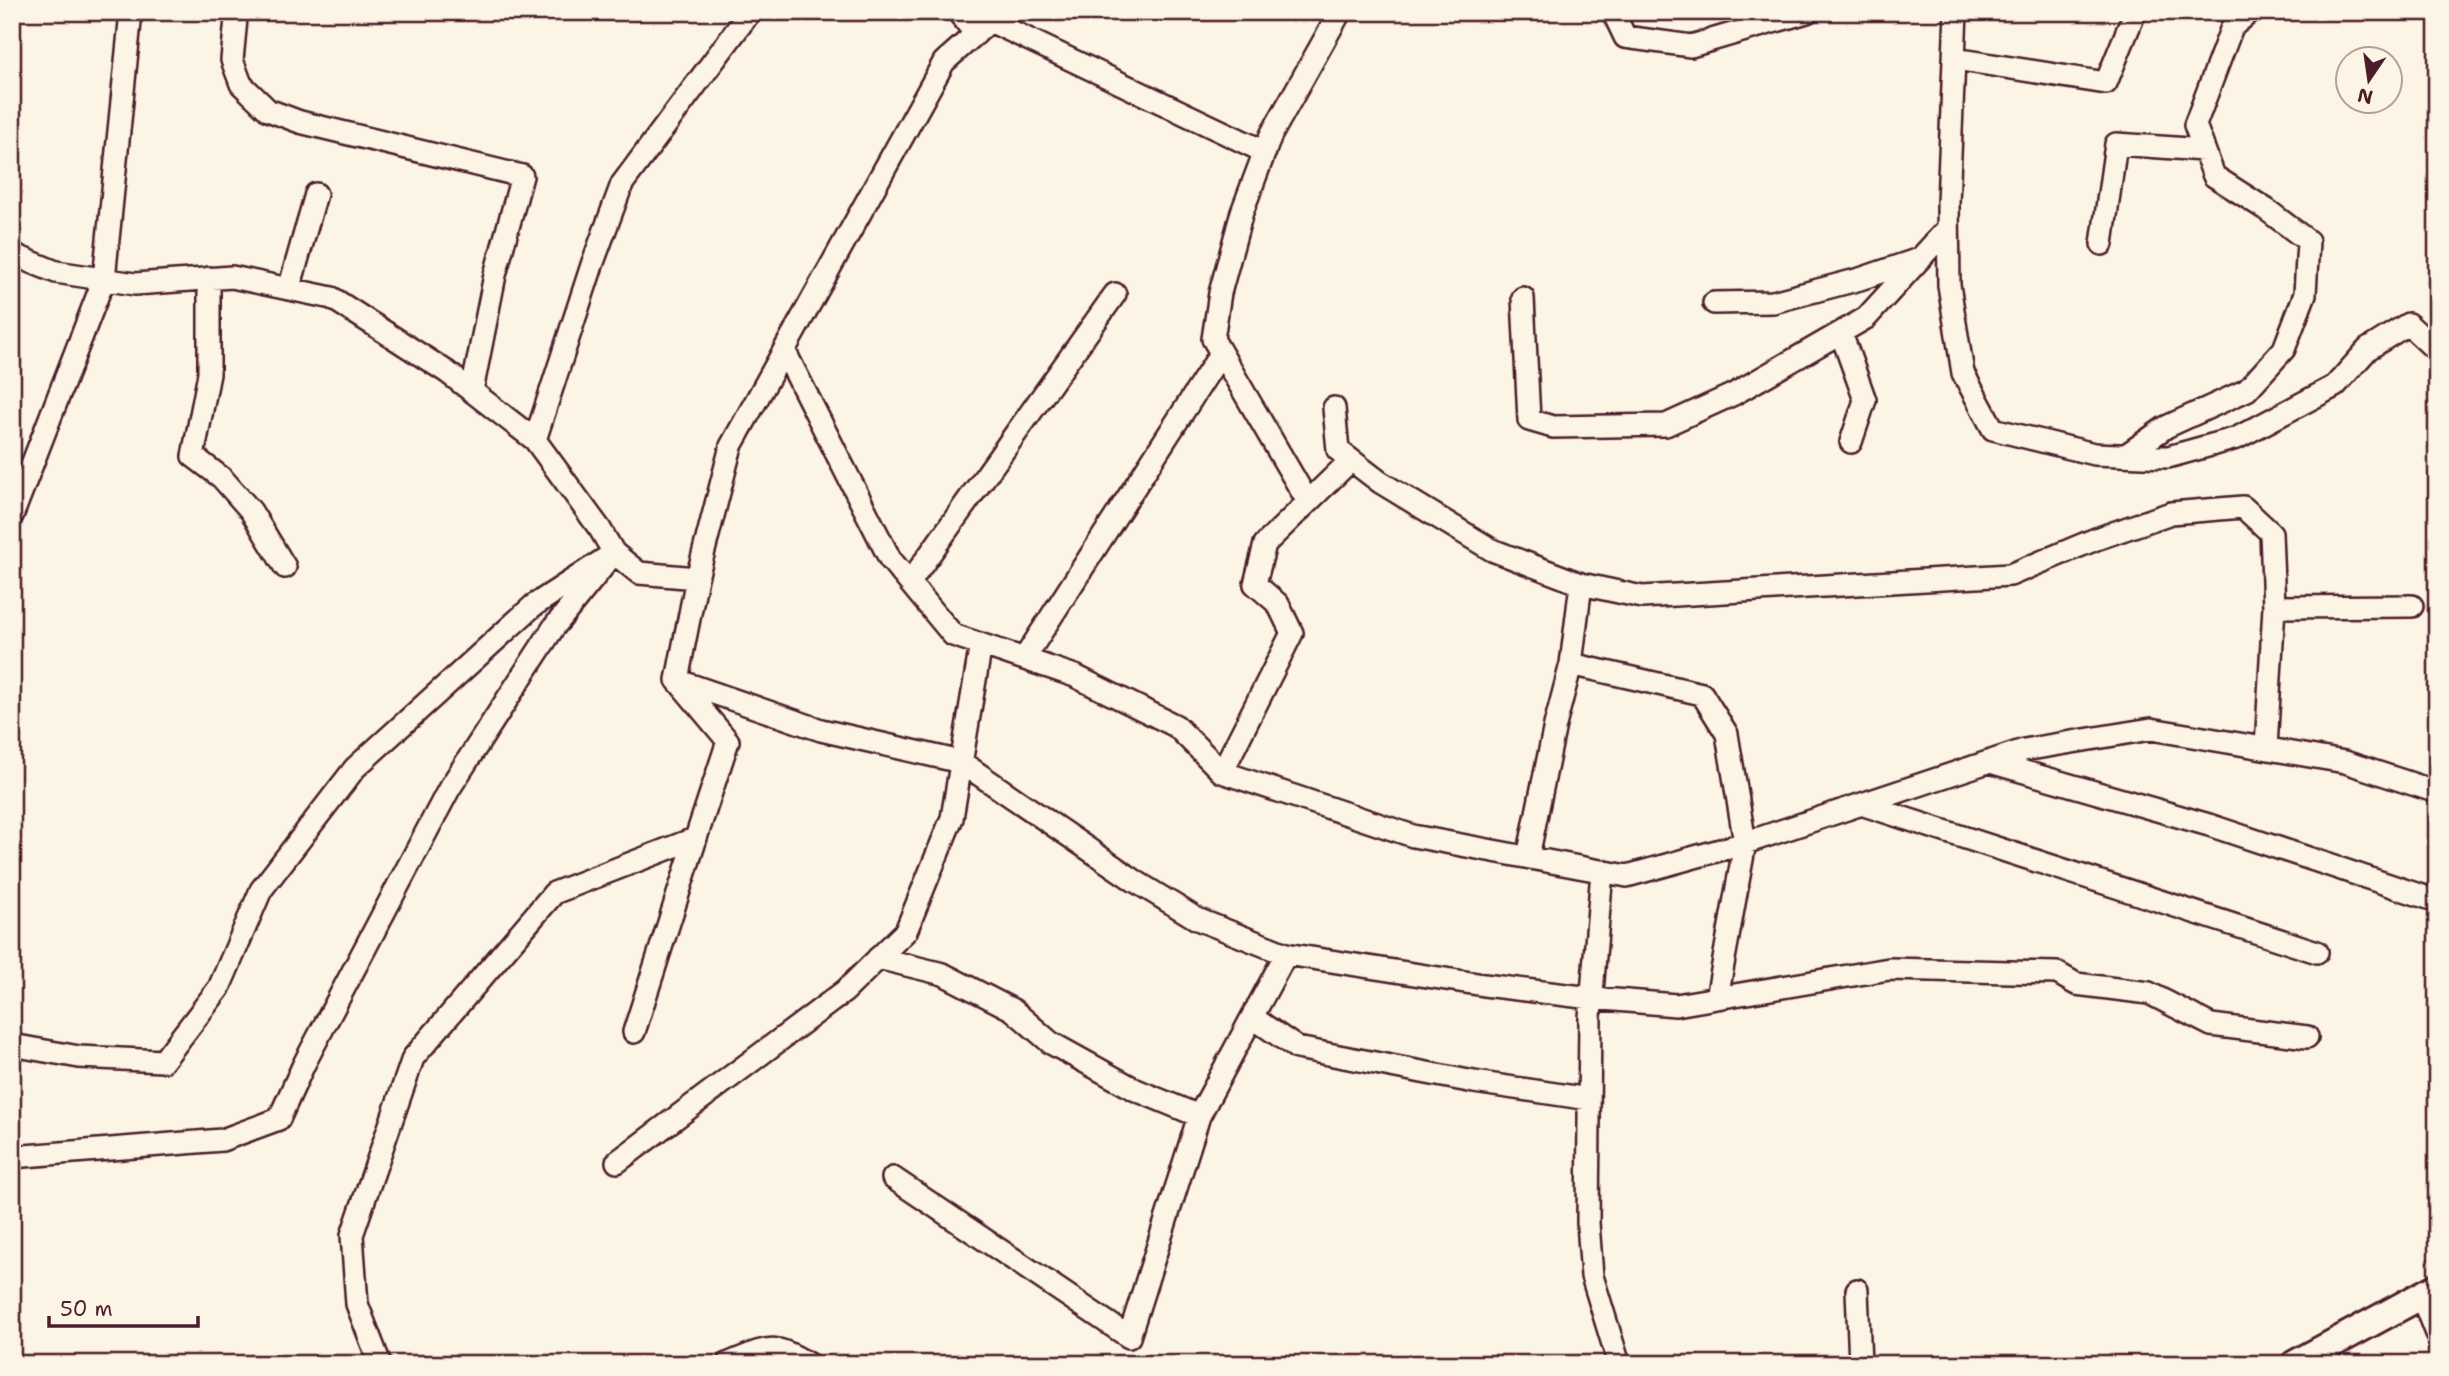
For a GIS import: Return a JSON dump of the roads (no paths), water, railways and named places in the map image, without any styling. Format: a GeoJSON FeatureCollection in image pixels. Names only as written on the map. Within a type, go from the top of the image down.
{"type":"FeatureCollection","features":[{"type":"Feature","properties":{"kind":"street"},"geometry":{"type":"LineString","coordinates":[[14,505],[104,279],[131,12]]}},
{"type":"Feature","properties":{"kind":"street"},"geometry":{"type":"LineString","coordinates":[[535,440],[592,265],[622,184],[750,12]]}},
{"type":"Feature","properties":{"kind":"street"},"geometry":{"type":"LineString","coordinates":[[958,12],[989,22],[1265,152]]}},
{"type":"Feature","properties":{"kind":"street"},"geometry":{"type":"LineString","coordinates":[[1308,502],[1213,339],[1220,293],[1242,212],[1271,135],[1340,12]]}},
{"type":"Feature","properties":{"kind":"street"},"geometry":{"type":"LineString","coordinates":[[1613,12],[1625,37],[1691,46],[1807,12]]}},
{"type":"Feature","properties":{"kind":"street"},"geometry":{"type":"LineString","coordinates":[[1956,12],[1948,228],[1949,285],[1963,373],[1993,429],[2094,454],[2168,457],[2237,438],[2335,386],[2368,349],[2408,324],[2437,351]]}},
{"type":"Feature","properties":{"kind":"street"},"geometry":{"type":"LineString","coordinates":[[1955,59],[2106,83],[2135,12]]}},
{"type":"Feature","properties":{"kind":"street"},"geometry":{"type":"LineString","coordinates":[[2126,455],[2166,427],[2247,390],[2284,349],[2305,294],[2308,240],[2214,176],[2195,125],[2232,27],[2250,12]]}},
{"type":"Feature","properties":{"kind":"street"},"geometry":{"type":"LineString","coordinates":[[236,19],[232,60],[241,84],[268,110],[300,122],[522,176],[495,275],[472,391]]}},
{"type":"Feature","properties":{"kind":"street"},"geometry":{"type":"LineString","coordinates":[[677,680],[697,578],[731,446],[944,62],[989,22]]}},
{"type":"Feature","properties":{"kind":"street"},"geometry":{"type":"LineString","coordinates":[[2102,244],[2116,144],[2204,150]]}},
{"type":"Feature","properties":{"kind":"street"},"geometry":{"type":"LineString","coordinates":[[289,289],[316,194]]}},
{"type":"Feature","properties":{"kind":"street"},"geometry":{"type":"LineString","coordinates":[[1523,298],[1529,420],[1553,427],[1665,425],[1734,394],[1866,318],[1948,228]]}},
{"type":"Feature","properties":{"kind":"street"},"geometry":{"type":"LineString","coordinates":[[12,254],[56,272],[135,284],[232,277],[332,298],[447,372],[535,440],[614,552],[639,573],[697,578]]}},
{"type":"Feature","properties":{"kind":"street"},"geometry":{"type":"LineString","coordinates":[[1714,303],[1773,302],[1860,279],[1921,258]]}},
{"type":"Feature","properties":{"kind":"street"},"geometry":{"type":"LineString","coordinates":[[209,278],[209,374],[192,456],[222,478],[251,510],[285,567]]}},
{"type":"Feature","properties":{"kind":"street"},"geometry":{"type":"LineString","coordinates":[[910,582],[1115,293]]}},
{"type":"Feature","properties":{"kind":"street"},"geometry":{"type":"LineString","coordinates":[[1841,333],[1865,400],[1851,442]]}},
{"type":"Feature","properties":{"kind":"street"},"geometry":{"type":"LineString","coordinates":[[784,350],[891,559],[953,635],[1075,676],[1176,726],[1222,772],[1413,836],[1627,876],[1745,843],[2024,750],[2151,729],[2345,762],[2437,792]]}},
{"type":"Feature","properties":{"kind":"street"},"geometry":{"type":"LineString","coordinates":[[1024,659],[1221,354]]}},
{"type":"Feature","properties":{"kind":"street"},"geometry":{"type":"LineString","coordinates":[[1334,408],[1338,450],[1380,482],[1492,550],[1581,584],[1642,597],[2010,575],[2096,539],[2171,513],[2243,506],[2271,533],[2274,607],[2266,748]]}},
{"type":"Feature","properties":{"kind":"street"},"geometry":{"type":"LineString","coordinates":[[1222,772],[1292,634],[1278,604],[1255,584],[1265,544],[1351,460]]}},
{"type":"Feature","properties":{"kind":"street"},"geometry":{"type":"LineString","coordinates":[[12,1045],[79,1057],[163,1061],[219,988],[261,890],[355,768],[533,606],[614,552]]}},
{"type":"Feature","properties":{"kind":"street"},"geometry":{"type":"LineString","coordinates":[[12,1157],[222,1140],[279,1119],[304,1064],[449,789],[554,627],[614,552]]}},
{"type":"Feature","properties":{"kind":"street"},"geometry":{"type":"LineString","coordinates":[[1528,857],[1555,725],[1571,664],[1581,584]]}},
{"type":"Feature","properties":{"kind":"street"},"geometry":{"type":"LineString","coordinates":[[2274,607],[2412,606]]}},
{"type":"Feature","properties":{"kind":"street"},"geometry":{"type":"LineString","coordinates":[[617,1163],[845,991],[906,931],[953,818],[981,645]]}},
{"type":"Feature","properties":{"kind":"street"},"geometry":{"type":"LineString","coordinates":[[1571,664],[1702,694],[1727,734],[1745,843],[1717,998]]}},
{"type":"Feature","properties":{"kind":"street"},"geometry":{"type":"LineString","coordinates":[[677,680],[821,730],[961,762],[1135,881],[1197,919],[1286,954],[1484,985],[1676,1005],[1889,969],[2057,973],[2076,984],[2149,993],[2211,1025],[2306,1037]]}},
{"type":"Feature","properties":{"kind":"street"},"geometry":{"type":"LineString","coordinates":[[634,1032],[728,741],[677,680]]}},
{"type":"Feature","properties":{"kind":"street"},"geometry":{"type":"LineString","coordinates":[[1990,762],[2209,825],[2437,901]]}},
{"type":"Feature","properties":{"kind":"street"},"geometry":{"type":"LineString","coordinates":[[1864,805],[2318,952]]}},
{"type":"Feature","properties":{"kind":"street"},"geometry":{"type":"LineString","coordinates":[[380,1364],[357,1304],[352,1236],[413,1058],[554,893],[696,838]]}},
{"type":"Feature","properties":{"kind":"street"},"geometry":{"type":"LineString","coordinates":[[1602,871],[1591,998],[1588,1223],[1592,1276],[1619,1364]]}},
{"type":"Feature","properties":{"kind":"street"},"geometry":{"type":"LineString","coordinates":[[893,1178],[1129,1337],[1199,1116],[1286,954]]}},
{"type":"Feature","properties":{"kind":"street"},"geometry":{"type":"LineString","coordinates":[[878,958],[943,974],[1013,1010],[1051,1043],[1124,1084],[1199,1116]]}},
{"type":"Feature","properties":{"kind":"street"},"geometry":{"type":"LineString","coordinates":[[1252,1017],[1297,1048],[1474,1082],[1589,1099]]}},
{"type":"Feature","properties":{"kind":"street"},"geometry":{"type":"LineString","coordinates":[[1857,1290],[1860,1364]]}},
{"type":"Feature","properties":{"kind":"street"},"geometry":{"type":"LineString","coordinates":[[2295,1364],[2429,1291],[2437,1336]]}},
{"type":"Feature","properties":{"kind":"street"},"geometry":{"type":"LineString","coordinates":[[727,1364],[771,1348],[786,1349],[808,1364]]}}]}
